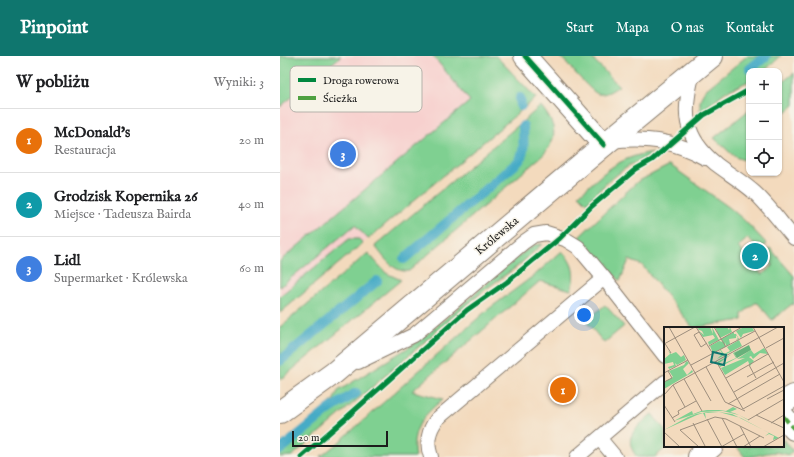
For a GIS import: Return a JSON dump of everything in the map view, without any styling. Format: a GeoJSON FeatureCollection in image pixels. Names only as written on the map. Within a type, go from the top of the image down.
{"type":"FeatureCollection","features":[{"type":"Feature","properties":{"kind":"main road"},"geometry":{"type":"LineString","coordinates":[[525,56],[607,143]]}},
{"type":"Feature","properties":{"kind":"main road","name":"Królewska"},"geometry":{"type":"LineString","coordinates":[[280,412],[334,373],[712,56]]}},
{"type":"Feature","properties":{"kind":"main road"},"geometry":{"type":"LineString","coordinates":[[784,401],[794,396]]}},
{"type":"Feature","properties":{"kind":"main road"},"geometry":{"type":"LineString","coordinates":[[784,417],[794,429]]}},
{"type":"Feature","properties":{"kind":"main road"},"geometry":{"type":"LineString","coordinates":[[699,457],[711,447]]}},
{"type":"Feature","properties":{"kind":"lane"},"geometry":{"type":"LineString","coordinates":[[693,72],[687,91],[686,108],[689,128],[695,140],[704,153],[756,194],[794,238]]}},
{"type":"Feature","properties":{"kind":"lane"},"geometry":{"type":"LineString","coordinates":[[607,143],[632,138],[665,142],[692,150],[716,163]]}},
{"type":"Feature","properties":{"kind":"lane"},"geometry":{"type":"LineString","coordinates":[[334,373],[414,335],[524,242],[534,236],[546,233],[565,239],[578,247],[664,355]]}},
{"type":"Feature","properties":{"kind":"lane"},"geometry":{"type":"LineString","coordinates":[[432,457],[428,437],[431,428],[437,419],[604,278]]}},
{"type":"Feature","properties":{"kind":"lane"},"geometry":{"type":"LineString","coordinates":[[577,457],[600,439],[664,383]]}},
{"type":"Feature","properties":{"kind":"lane"},"geometry":{"type":"LineString","coordinates":[[600,439],[615,457]]}},
{"type":"Feature","properties":{"kind":"shaded area"},"geometry":{"type":"Polygon","coordinates":[[[280,56],[496,56],[536,98],[280,313],[280,56]]]}},
{"type":"Feature","properties":{"kind":"green space"},"geometry":{"type":"Polygon","coordinates":[[[280,56],[341,56],[329,66],[290,66],[290,99],[280,107],[280,56]]]}},
{"type":"Feature","properties":{"kind":"green space"},"geometry":{"type":"Polygon","coordinates":[[[433,56],[496,56],[536,98],[368,239],[355,225],[280,287],[280,261],[470,101],[433,56]]]}},
{"type":"Feature","properties":{"kind":"green space"},"geometry":{"type":"Polygon","coordinates":[[[560,56],[590,56],[619,86],[607,93],[598,94],[585,83],[560,56]]]}},
{"type":"Feature","properties":{"kind":"green space"},"geometry":{"type":"Polygon","coordinates":[[[747,56],[781,56],[767,68],[746,68],[746,82],[725,92],[700,112],[700,100],[704,91],[747,56]]]}},
{"type":"Feature","properties":{"kind":"green space"},"geometry":{"type":"Polygon","coordinates":[[[794,73],[794,105],[782,115],[782,104],[782,83],[794,73]]]}},
{"type":"Feature","properties":{"kind":"green space"},"geometry":{"type":"Polygon","coordinates":[[[541,106],[550,119],[554,130],[552,142],[543,155],[409,271],[398,269],[389,263],[375,246],[541,106]]]}},
{"type":"Feature","properties":{"kind":"green space"},"geometry":{"type":"Polygon","coordinates":[[[746,112],[746,161],[735,157],[714,138],[746,112]]]}},
{"type":"Feature","properties":{"kind":"green space"},"geometry":{"type":"Polygon","coordinates":[[[653,152],[616,175],[587,203],[579,195],[604,173],[620,162],[629,158],[653,152]]]}},
{"type":"Feature","properties":{"kind":"green space"},"geometry":{"type":"Polygon","coordinates":[[[670,165],[730,208],[767,244],[759,250],[748,238],[738,247],[762,275],[773,265],[763,254],[770,248],[794,276],[794,305],[792,304],[772,320],[758,303],[755,303],[742,314],[742,320],[692,327],[642,265],[629,260],[620,281],[579,237],[637,182],[670,165]]]}},
{"type":"Feature","properties":{"kind":"green space"},"geometry":{"type":"Polygon","coordinates":[[[349,239],[359,239],[363,243],[280,313],[280,296],[349,239]]]}},
{"type":"Feature","properties":{"kind":"green space"},"geometry":{"type":"Polygon","coordinates":[[[542,244],[518,266],[487,288],[292,456],[280,457],[280,445],[333,401],[338,391],[419,341],[524,252],[534,245],[542,244]]]}},
{"type":"Feature","properties":{"kind":"green space"},"geometry":{"type":"Polygon","coordinates":[[[562,251],[569,260],[573,269],[574,274],[571,290],[540,281],[412,391],[443,399],[429,411],[416,431],[414,439],[415,457],[320,457],[338,443],[486,311],[536,274],[562,251]]]}},
{"type":"Feature","properties":{"kind":"green space"},"geometry":{"type":"Polygon","coordinates":[[[368,253],[386,273],[401,280],[280,380],[280,327],[368,253]]]}},
{"type":"Feature","properties":{"kind":"green space"},"geometry":{"type":"Polygon","coordinates":[[[605,305],[624,326],[604,343],[586,321],[605,305]]]}},
{"type":"Feature","properties":{"kind":"green space"},"geometry":{"type":"Polygon","coordinates":[[[652,414],[664,429],[664,447],[667,447],[655,457],[637,457],[632,450],[630,444],[631,438],[636,428],[652,414]]]}},
{"type":"Feature","properties":{"kind":"green space"},"geometry":{"type":"Polygon","coordinates":[[[784,439],[793,451],[788,455],[776,452],[745,457],[737,447],[784,447],[784,439]]]}},
{"type":"Feature","properties":{"kind":"waterway"},"geometry":{"type":"LineString","coordinates":[[751,68],[766,56]]}},
{"type":"Feature","properties":{"kind":"waterway"},"geometry":{"type":"LineString","coordinates":[[520,98],[521,106]]}},
{"type":"Feature","properties":{"kind":"waterway"},"geometry":{"type":"LineString","coordinates":[[404,259],[518,162],[521,158],[523,150],[523,126]]}},
{"type":"Feature","properties":{"kind":"waterway"},"geometry":{"type":"LineString","coordinates":[[280,361],[377,281]]}},
{"type":"Feature","properties":{"kind":"waterway"},"geometry":{"type":"LineString","coordinates":[[280,450],[330,409],[356,393]]}},
{"type":"Feature","properties":{"kind":"marked path"},"geometry":{"type":"LineString","coordinates":[[784,417],[794,429]]}},
{"type":"Feature","properties":{"kind":"cycle path"},"geometry":{"type":"LineString","coordinates":[[525,56],[604,145]]}},
{"type":"Feature","properties":{"kind":"cycle path"},"geometry":{"type":"LineString","coordinates":[[301,457],[467,310],[507,282],[560,238],[592,206],[636,169],[652,160],[704,115],[746,92]]}},
{"type":"Feature","properties":{"kind":"place","name":"Lidl"},"geometry":{"type":"Point","coordinates":[343,154]}},
{"type":"Feature","properties":{"kind":"place","name":"Grodzisk Kopernika 26"},"geometry":{"type":"Point","coordinates":[755,256]}},
{"type":"Feature","properties":{"kind":"place","name":"McDonald's"},"geometry":{"type":"Point","coordinates":[563,390]}}]}
